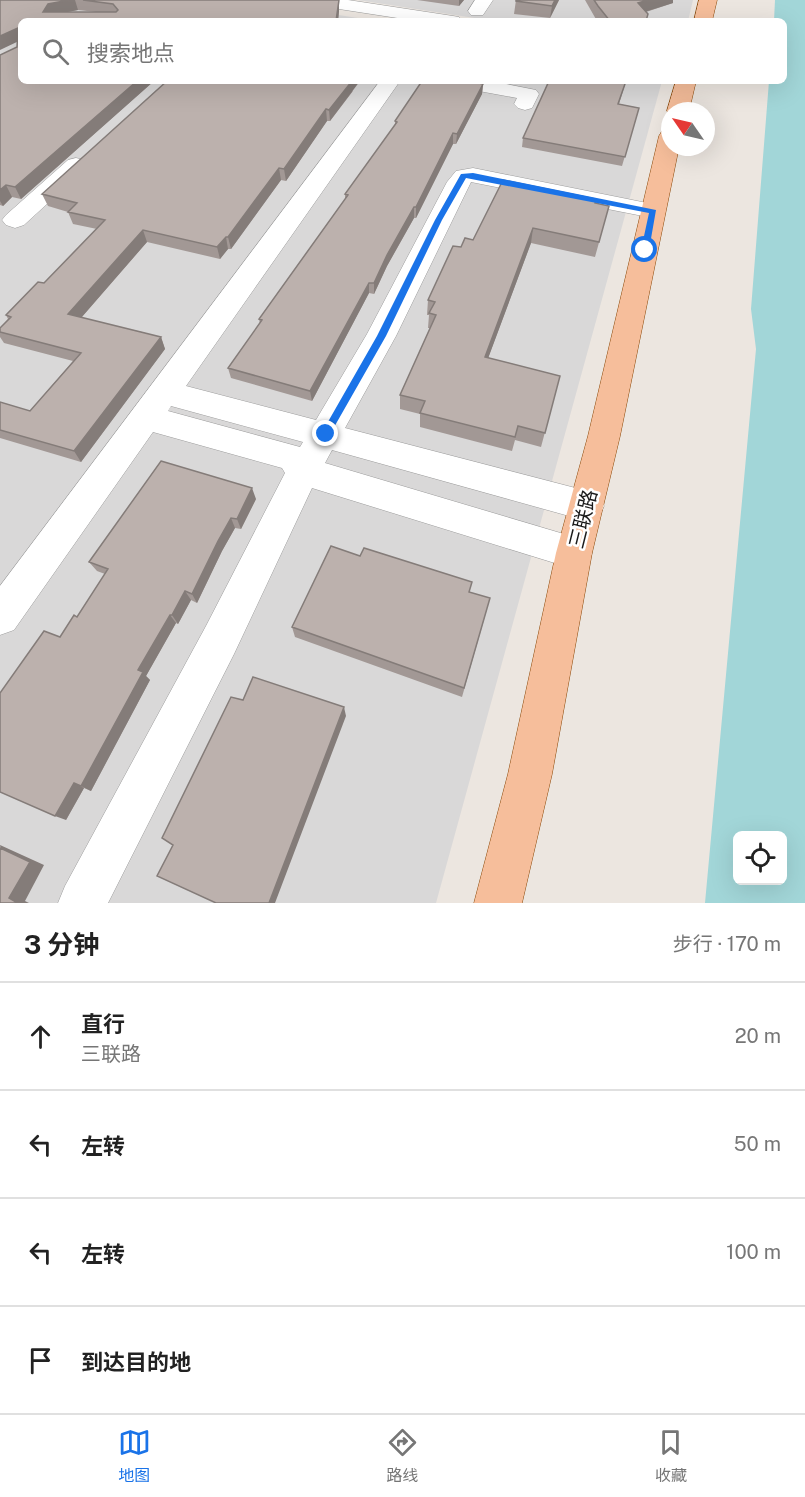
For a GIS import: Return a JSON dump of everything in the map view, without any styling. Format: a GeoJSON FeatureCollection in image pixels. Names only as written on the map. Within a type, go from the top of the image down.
{"type":"FeatureCollection","features":[{"type":"Feature","properties":{"kind":"main road"},"geometry":{"type":"LineString","coordinates":[[704,18],[708,0]]}},
{"type":"Feature","properties":{"kind":"main road"},"geometry":{"type":"LineString","coordinates":[[680,102],[685,84]]}},
{"type":"Feature","properties":{"kind":"main road","name":"三联路"},"geometry":{"type":"LineString","coordinates":[[498,903],[530,774],[574,553],[587,506],[665,156]]}},
{"type":"Feature","properties":{"kind":"street"},"geometry":{"type":"LineString","coordinates":[[313,0],[433,18]]}},
{"type":"Feature","properties":{"kind":"street"},"geometry":{"type":"LineString","coordinates":[[0,616],[155,404],[188,355],[388,84]]}},
{"type":"Feature","properties":{"kind":"street"},"geometry":{"type":"LineString","coordinates":[[474,84],[529,94],[525,104]]}},
{"type":"Feature","properties":{"kind":"street"},"geometry":{"type":"LineString","coordinates":[[15,220],[92,150]]}},
{"type":"Feature","properties":{"kind":"street"},"geometry":{"type":"LineString","coordinates":[[82,903],[220,640],[303,471],[381,336],[438,220],[464,176],[473,175],[653,211]]}},
{"type":"Feature","properties":{"kind":"street"},"geometry":{"type":"LineString","coordinates":[[155,404],[326,434],[587,506]]}},
{"type":"Feature","properties":{"kind":"street"},"geometry":{"type":"LineString","coordinates":[[155,404],[293,458],[303,471],[574,553]]}},
{"type":"Feature","properties":{"kind":"shaded area"},"geometry":{"type":"Polygon","coordinates":[[[6,0],[243,0],[358,18],[18,18],[18,84],[661,84],[436,903],[0,903],[0,4],[6,0]]]}},
{"type":"Feature","properties":{"kind":"shaded area"},"geometry":{"type":"Polygon","coordinates":[[[358,0],[693,0],[689,18],[475,18],[358,0]]]}},
{"type":"Feature","properties":{"kind":"water"},"geometry":{"type":"Polygon","coordinates":[[[775,0],[805,0],[805,903],[705,903],[756,349],[751,309],[769,84],[787,84],[787,18],[774,18],[775,0]]]}},
{"type":"Feature","properties":{"kind":"building"},"geometry":{"type":"Polygon","coordinates":[[[0,0],[69,0],[48,4],[43,12],[116,12],[118,10],[113,4],[83,0],[339,0],[336,18],[18,18],[18,28],[0,36],[0,0]]]}},
{"type":"Feature","properties":{"kind":"building"},"geometry":{"type":"Polygon","coordinates":[[[516,0],[555,0],[552,6],[516,0]]]}},
{"type":"Feature","properties":{"kind":"building"},"geometry":{"type":"Polygon","coordinates":[[[594,0],[648,0],[638,3],[648,14],[647,18],[608,18],[594,0]]]}},
{"type":"Feature","properties":{"kind":"building"},"geometry":{"type":"Polygon","coordinates":[[[18,28],[18,84],[134,84],[15,187],[6,185],[0,190],[0,55],[17,47],[18,28]]]}},
{"type":"Feature","properties":{"kind":"building"},"geometry":{"type":"Polygon","coordinates":[[[164,84],[350,84],[329,110],[326,109],[284,169],[279,168],[228,237],[217,247],[143,230],[68,314],[161,337],[74,451],[0,430],[0,402],[30,411],[81,353],[0,332],[0,328],[11,317],[6,315],[38,282],[44,283],[105,220],[68,212],[77,203],[42,194],[164,84]]]}},
{"type":"Feature","properties":{"kind":"building"},"geometry":{"type":"Polygon","coordinates":[[[420,84],[483,84],[457,134],[453,133],[374,283],[369,283],[310,391],[228,368],[262,320],[259,319],[348,195],[345,194],[397,122],[395,121],[420,84]]]}},
{"type":"Feature","properties":{"kind":"building"},"geometry":{"type":"Polygon","coordinates":[[[548,84],[625,84],[618,104],[639,108],[625,157],[523,138],[548,84]]]}},
{"type":"Feature","properties":{"kind":"building"},"geometry":{"type":"Polygon","coordinates":[[[503,180],[596,199],[595,203],[609,206],[599,242],[533,228],[485,357],[560,376],[545,433],[518,426],[515,437],[420,413],[425,401],[400,395],[436,315],[429,313],[435,302],[428,300],[453,246],[461,247],[465,238],[473,240],[503,180]]]}},
{"type":"Feature","properties":{"kind":"building"},"geometry":{"type":"Polygon","coordinates":[[[161,461],[252,488],[237,519],[231,518],[192,594],[185,591],[138,670],[143,672],[81,786],[74,783],[55,816],[0,792],[0,693],[44,631],[60,637],[74,615],[77,617],[108,569],[89,562],[161,461]]]}},
{"type":"Feature","properties":{"kind":"building"},"geometry":{"type":"Polygon","coordinates":[[[331,546],[360,556],[364,548],[472,582],[469,592],[490,598],[464,688],[292,627],[331,546]]]}},
{"type":"Feature","properties":{"kind":"building"},"geometry":{"type":"Polygon","coordinates":[[[253,677],[344,707],[269,903],[216,903],[157,876],[173,845],[162,838],[231,697],[243,700],[253,677]]]}},
{"type":"Feature","properties":{"kind":"building"},"geometry":{"type":"Polygon","coordinates":[[[0,848],[30,862],[9,898],[15,903],[0,903],[0,848]]]}},
{"type":"Feature","properties":{"kind":"route"},"geometry":{"type":"LineString","coordinates":[[326,434],[381,336],[438,220],[464,176],[473,175],[653,211],[645,250]]}}]}
